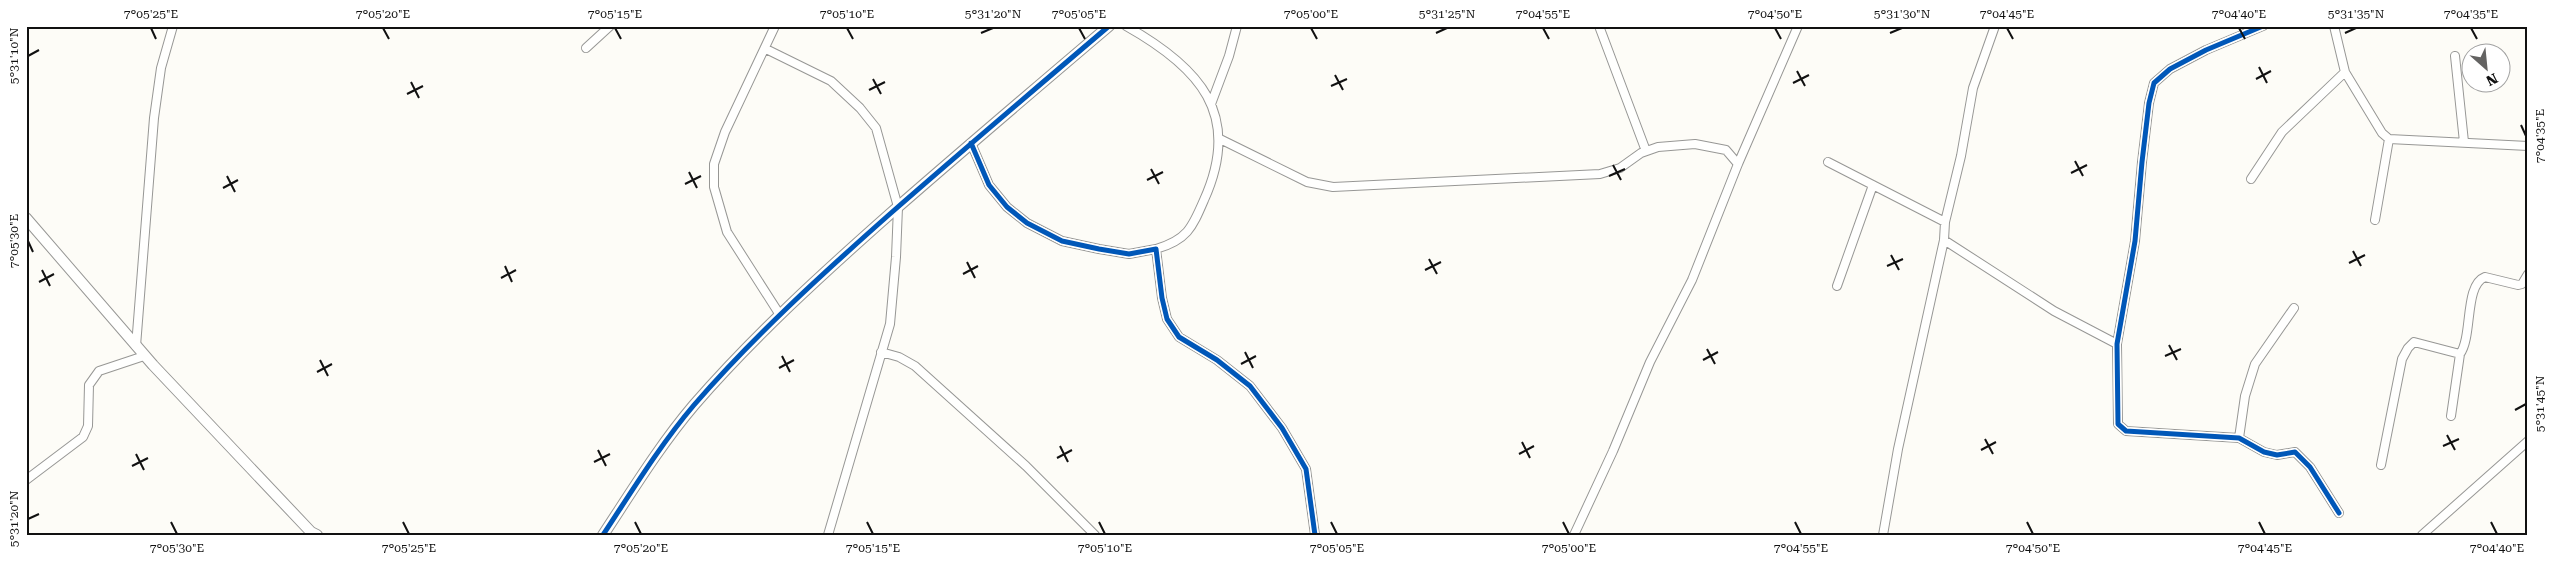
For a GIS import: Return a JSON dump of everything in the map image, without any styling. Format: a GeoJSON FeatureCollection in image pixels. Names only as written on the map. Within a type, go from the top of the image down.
{"type":"FeatureCollection","features":[{"type":"Feature","properties":{"kind":"street"},"geometry":{"type":"LineString","coordinates":[[136,346],[154,118],[161,68],[173,26]]}},
{"type":"Feature","properties":{"kind":"street"},"geometry":{"type":"LineString","coordinates":[[586,48],[610,26]]}},
{"type":"Feature","properties":{"kind":"street"},"geometry":{"type":"LineString","coordinates":[[775,26],[766,49],[725,132],[714,164],[714,187],[727,232],[780,315]]}},
{"type":"Feature","properties":{"kind":"street"},"geometry":{"type":"LineString","coordinates":[[603,535],[654,458],[694,406],[780,315],[898,207],[1109,26]]}},
{"type":"Feature","properties":{"kind":"street"},"geometry":{"type":"LineString","coordinates":[[971,143],[989,185],[1007,207],[1027,223],[1062,241],[1129,254],[1175,244],[1192,227],[1212,183],[1220,139],[1211,104],[1201,86],[1182,64],[1147,38],[1126,26]]}},
{"type":"Feature","properties":{"kind":"street"},"geometry":{"type":"LineString","coordinates":[[1211,104],[1229,56],[1237,26]]}},
{"type":"Feature","properties":{"kind":"street"},"geometry":{"type":"LineString","coordinates":[[1599,26],[1646,152]]}},
{"type":"Feature","properties":{"kind":"street"},"geometry":{"type":"LineString","coordinates":[[1574,535],[1613,451],[1650,362],[1692,280],[1738,164],[1798,26]]}},
{"type":"Feature","properties":{"kind":"street"},"geometry":{"type":"LineString","coordinates":[[1883,535],[1898,449],[1944,240],[1944,222],[1962,156],[1973,88],[1995,26]]}},
{"type":"Feature","properties":{"kind":"street"},"geometry":{"type":"LineString","coordinates":[[2264,26],[2206,50],[2179,64],[2154,84],[2149,103],[2135,241],[2117,344],[2118,424],[2126,431],[2239,438],[2264,452],[2277,455],[2295,452],[2310,467],[2339,514]]}},
{"type":"Feature","properties":{"kind":"street"},"geometry":{"type":"LineString","coordinates":[[2334,26],[2345,72],[2382,132],[2389,139],[2528,146]]}},
{"type":"Feature","properties":{"kind":"street"},"geometry":{"type":"LineString","coordinates":[[766,49],[831,81],[860,108],[876,128],[898,207],[890,324],[828,535]]}},
{"type":"Feature","properties":{"kind":"street"},"geometry":{"type":"LineString","coordinates":[[2455,56],[2464,142]]}},
{"type":"Feature","properties":{"kind":"street"},"geometry":{"type":"LineString","coordinates":[[2251,179],[2282,132],[2345,72]]}},
{"type":"Feature","properties":{"kind":"street"},"geometry":{"type":"LineString","coordinates":[[1220,139],[1307,182],[1333,187],[1600,174],[1620,168],[1658,147],[1695,144],[1726,150],[1738,164]]}},
{"type":"Feature","properties":{"kind":"street"},"geometry":{"type":"LineString","coordinates":[[2375,220],[2389,139]]}},
{"type":"Feature","properties":{"kind":"street"},"geometry":{"type":"LineString","coordinates":[[1828,162],[1944,222]]}},
{"type":"Feature","properties":{"kind":"street"},"geometry":{"type":"LineString","coordinates":[[1837,286],[1873,185]]}},
{"type":"Feature","properties":{"kind":"street"},"geometry":{"type":"LineString","coordinates":[[26,218],[144,356],[313,534]]}},
{"type":"Feature","properties":{"kind":"street"},"geometry":{"type":"LineString","coordinates":[[1944,240],[2054,310],[2117,344]]}},
{"type":"Feature","properties":{"kind":"street"},"geometry":{"type":"LineString","coordinates":[[1156,249],[1162,298],[1167,319],[1179,337],[1217,360],[1250,386],[1282,428],[1306,469],[1315,535]]}},
{"type":"Feature","properties":{"kind":"street"},"geometry":{"type":"LineString","coordinates":[[2451,416],[2460,354],[2465,343],[2474,289],[2480,279],[2486,277],[2518,285],[2522,284],[2528,274]]}},
{"type":"Feature","properties":{"kind":"street"},"geometry":{"type":"LineString","coordinates":[[2239,438],[2245,396],[2255,364],[2294,308]]}},
{"type":"Feature","properties":{"kind":"street"},"geometry":{"type":"LineString","coordinates":[[2381,465],[2402,359],[2408,348],[2414,342],[2460,354]]}},
{"type":"Feature","properties":{"kind":"street"},"geometry":{"type":"LineString","coordinates":[[881,352],[899,357],[915,366],[1026,466],[1095,535]]}},
{"type":"Feature","properties":{"kind":"street"},"geometry":{"type":"LineString","coordinates":[[26,480],[83,437],[88,426],[89,385],[98,371],[144,356]]}},
{"type":"Feature","properties":{"kind":"street"},"geometry":{"type":"LineString","coordinates":[[2422,535],[2528,441]]}},
{"type":"Feature","properties":{"kind":"cycle path"},"geometry":{"type":"LineString","coordinates":[[603,535],[647,468],[682,420],[740,354],[814,282],[891,213],[1109,26]]}},
{"type":"Feature","properties":{"kind":"cycle path"},"geometry":{"type":"LineString","coordinates":[[2263,26],[2206,50],[2170,69],[2154,83],[2149,103],[2135,241],[2117,344],[2118,424],[2126,431],[2239,438],[2264,452],[2277,455],[2295,452],[2310,467],[2339,513]]}},
{"type":"Feature","properties":{"kind":"cycle path"},"geometry":{"type":"LineString","coordinates":[[971,143],[989,185],[1007,207],[1027,223],[1062,241],[1099,249],[1129,254],[1156,249],[1162,298],[1167,319],[1179,337],[1217,360],[1250,386],[1282,428],[1306,469],[1315,535]]}}]}
